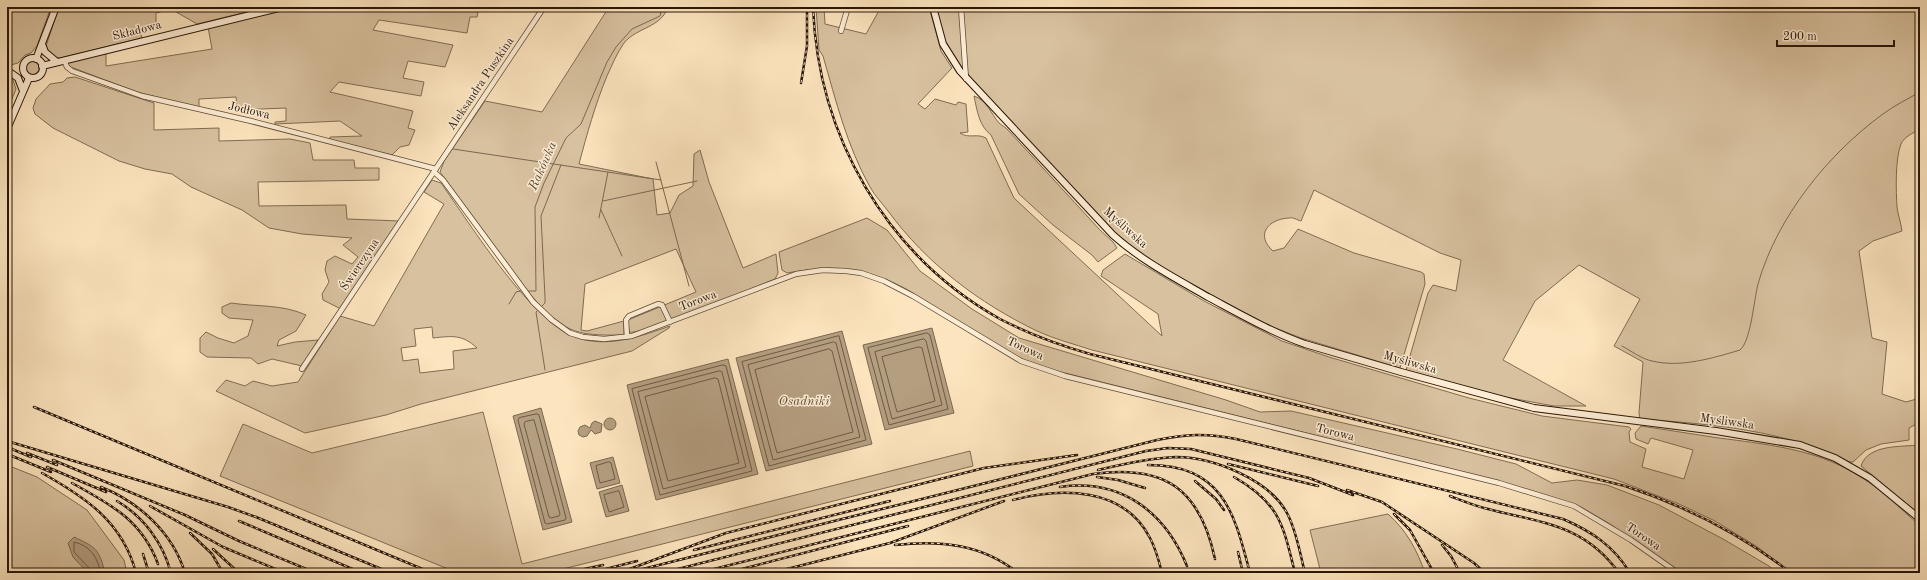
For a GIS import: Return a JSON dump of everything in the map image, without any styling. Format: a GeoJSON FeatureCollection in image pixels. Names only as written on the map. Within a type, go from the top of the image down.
{"type":"FeatureCollection","features":[{"type":"Feature","properties":{"kind":"street"},"geometry":{"type":"LineString","coordinates":[[36,59],[56,7]]}},
{"type":"Feature","properties":{"kind":"street","name":"Składowa"},"geometry":{"type":"LineString","coordinates":[[42,66],[283,7]]}},
{"type":"Feature","properties":{"kind":"street","name":"Aleksandra Puszkina"},"geometry":{"type":"LineString","coordinates":[[435,170],[544,7]]}},
{"type":"Feature","properties":{"kind":"street"},"geometry":{"type":"LineString","coordinates":[[841,31],[848,7]]}},
{"type":"Feature","properties":{"kind":"street","name":"Myśliwska"},"geometry":{"type":"LineString","coordinates":[[933,7],[945,48],[966,79],[1091,213],[1126,247],[1161,271],[1269,330],[1305,344],[1522,405],[1774,440],[1805,447],[1835,458],[1870,478],[1920,519]]}},
{"type":"Feature","properties":{"kind":"street"},"geometry":{"type":"LineString","coordinates":[[961,7],[966,79]]}},
{"type":"Feature","properties":{"kind":"street"},"geometry":{"type":"LineString","coordinates":[[42,44],[45,52],[57,62]]}},
{"type":"Feature","properties":{"kind":"street"},"geometry":{"type":"LineString","coordinates":[[36,59],[43,69],[39,76],[29,78],[24,74],[22,69],[26,60],[36,59]]}},
{"type":"Feature","properties":{"kind":"street","name":"Jodłowa"},"geometry":{"type":"LineString","coordinates":[[64,60],[66,66],[71,70],[136,94],[251,121],[435,170]]}},
{"type":"Feature","properties":{"kind":"street"},"geometry":{"type":"LineString","coordinates":[[7,71],[22,69]]}},
{"type":"Feature","properties":{"kind":"street"},"geometry":{"type":"LineString","coordinates":[[7,71],[18,78],[23,91]]}},
{"type":"Feature","properties":{"kind":"street"},"geometry":{"type":"LineString","coordinates":[[7,129],[29,78]]}},
{"type":"Feature","properties":{"kind":"street","name":"Torowa"},"geometry":{"type":"LineString","coordinates":[[435,170],[533,302],[552,320],[570,333],[583,337],[604,339],[627,337],[796,274],[823,270],[861,273],[898,288],[1015,358],[1035,366],[1201,410],[1499,484],[1569,504],[1581,509],[1631,540],[1678,573]]}},
{"type":"Feature","properties":{"kind":"street","name":"Świerczyna"},"geometry":{"type":"LineString","coordinates":[[302,369],[435,170]]}},
{"type":"Feature","properties":{"kind":"street"},"geometry":{"type":"LineString","coordinates":[[627,337],[626,320],[629,316],[658,304],[662,305],[670,322]]}},
{"type":"Feature","properties":{"kind":"shaded area"},"geometry":{"type":"Polygon","coordinates":[[[7,7],[51,7],[37,46],[31,53],[25,55],[18,63],[7,66],[7,7]]]}},
{"type":"Feature","properties":{"kind":"shaded area"},"geometry":{"type":"Polygon","coordinates":[[[59,7],[267,7],[197,24],[171,9],[156,13],[156,25],[140,31],[142,38],[60,58],[51,54],[46,46],[59,7]]]}},
{"type":"Feature","properties":{"kind":"shaded area"},"geometry":{"type":"Polygon","coordinates":[[[298,7],[479,7],[477,17],[470,17],[467,33],[379,20],[373,30],[453,45],[445,67],[408,61],[403,78],[424,82],[421,96],[339,82],[330,92],[413,111],[408,128],[415,130],[409,145],[400,147],[392,155],[330,140],[330,137],[362,136],[340,121],[275,124],[275,122],[286,121],[286,108],[237,110],[236,97],[199,99],[199,108],[137,92],[68,66],[67,62],[106,53],[106,66],[212,49],[208,27],[298,7]]]}},
{"type":"Feature","properties":{"kind":"shaded area"},"geometry":{"type":"Polygon","coordinates":[[[609,7],[668,7],[665,14],[660,19],[629,38],[619,51],[607,76],[599,98],[579,164],[653,179],[657,215],[670,213],[679,195],[693,186],[694,154],[700,150],[709,182],[743,268],[776,254],[778,273],[775,279],[699,310],[654,327],[629,332],[628,320],[696,292],[676,249],[585,284],[581,330],[587,331],[624,321],[624,335],[580,332],[570,329],[551,316],[529,293],[440,172],[444,161],[485,101],[542,112],[609,7]]]}},
{"type":"Feature","properties":{"kind":"shaded area"},"geometry":{"type":"Polygon","coordinates":[[[816,7],[824,7],[825,24],[866,34],[881,7],[929,7],[941,51],[952,68],[918,104],[925,109],[935,99],[956,105],[958,102],[966,104],[968,132],[960,133],[967,136],[979,136],[986,138],[1014,198],[1162,336],[1158,314],[1101,276],[1103,270],[1125,254],[1204,301],[1282,341],[1329,357],[1469,398],[1542,416],[1629,427],[1631,429],[1629,432],[1630,442],[1646,449],[1642,467],[1684,479],[1693,450],[1651,438],[1648,444],[1636,439],[1635,433],[1641,426],[1772,445],[1807,453],[1824,459],[1856,474],[1865,480],[1890,498],[1920,526],[1920,573],[1792,573],[1756,546],[1715,521],[1679,504],[1614,479],[1092,350],[1037,331],[975,295],[937,265],[903,230],[874,193],[862,171],[848,139],[823,56],[819,50],[816,7]]]}},
{"type":"Feature","properties":{"kind":"shaded area"},"geometry":{"type":"Polygon","coordinates":[[[935,7],[1920,7],[1920,129],[1909,135],[1902,142],[1899,150],[1897,166],[1897,207],[1902,231],[1873,241],[1859,251],[1872,338],[1887,342],[1882,394],[1906,402],[1920,398],[1920,422],[1909,428],[1909,440],[1881,444],[1866,450],[1853,462],[1849,462],[1800,442],[1747,430],[1693,423],[1640,419],[1639,413],[1643,362],[1614,346],[1640,299],[1579,265],[1535,301],[1503,360],[1586,406],[1554,406],[1494,395],[1406,370],[1428,293],[1433,285],[1456,291],[1461,260],[1440,253],[1314,190],[1301,221],[1292,218],[1275,221],[1266,229],[1265,239],[1273,251],[1284,248],[1298,229],[1354,253],[1424,274],[1425,284],[1400,368],[1301,338],[1263,323],[1152,262],[1105,224],[962,70],[943,37],[935,7]]]}},
{"type":"Feature","properties":{"kind":"shaded area"},"geometry":{"type":"Polygon","coordinates":[[[29,61],[35,61],[39,65],[39,71],[35,75],[29,75],[25,71],[25,65],[29,61]]]}},
{"type":"Feature","properties":{"kind":"shaded area"},"geometry":{"type":"Polygon","coordinates":[[[7,77],[13,80],[16,89],[7,111],[7,77]]]}},
{"type":"Feature","properties":{"kind":"shaded area"},"geometry":{"type":"Polygon","coordinates":[[[75,77],[154,103],[154,130],[219,128],[219,141],[290,139],[310,143],[313,160],[354,160],[355,168],[379,168],[379,180],[258,182],[259,206],[346,205],[347,219],[400,221],[341,309],[323,300],[322,294],[329,282],[325,270],[327,261],[335,256],[352,264],[358,257],[343,245],[352,238],[302,234],[269,228],[242,210],[191,187],[172,174],[145,169],[119,161],[53,128],[35,114],[33,108],[36,99],[50,84],[63,82],[67,78],[75,77]]]}},
{"type":"Feature","properties":{"kind":"shaded area"},"geometry":{"type":"Polygon","coordinates":[[[974,96],[986,104],[999,123],[1007,129],[1117,248],[1098,262],[1092,255],[1053,225],[1019,194],[991,135],[981,122],[974,96]]]}},
{"type":"Feature","properties":{"kind":"shaded area"},"geometry":{"type":"Polygon","coordinates":[[[432,180],[441,183],[504,272],[524,296],[544,316],[563,331],[581,339],[604,342],[637,337],[670,326],[669,328],[632,351],[421,404],[386,415],[305,433],[216,391],[226,380],[245,386],[253,381],[272,386],[298,382],[340,316],[374,326],[444,204],[424,192],[432,180]],[[432,327],[414,329],[416,346],[401,348],[403,361],[418,359],[420,373],[454,369],[453,351],[477,348],[472,343],[461,338],[433,338],[432,327]]]}},
{"type":"Feature","properties":{"kind":"shaded area"},"geometry":{"type":"Polygon","coordinates":[[[867,218],[887,230],[920,271],[972,309],[1019,338],[1226,400],[1260,412],[1291,411],[1457,449],[1516,464],[1552,483],[1577,480],[1607,485],[1659,505],[1723,539],[1769,566],[1777,573],[1682,573],[1610,524],[1581,507],[1499,481],[1057,371],[1019,358],[906,289],[876,276],[862,272],[834,269],[803,270],[787,273],[782,270],[779,252],[867,218]]]}},
{"type":"Feature","properties":{"kind":"shaded area"},"geometry":{"type":"Polygon","coordinates":[[[231,303],[279,307],[297,311],[306,315],[296,331],[279,340],[277,346],[295,342],[318,340],[302,366],[272,359],[258,364],[251,358],[207,357],[200,352],[200,338],[206,332],[234,343],[248,336],[253,320],[229,318],[222,313],[222,307],[231,303]]]}},
{"type":"Feature","properties":{"kind":"shaded area"},"geometry":{"type":"Polygon","coordinates":[[[483,412],[522,564],[970,451],[973,466],[547,573],[458,573],[220,476],[243,424],[312,453],[483,412]]]}},
{"type":"Feature","properties":{"kind":"shaded area"},"geometry":{"type":"Polygon","coordinates":[[[1920,445],[1920,515],[1861,466],[1870,454],[1878,450],[1920,445]]]}},
{"type":"Feature","properties":{"kind":"shaded area"},"geometry":{"type":"Polygon","coordinates":[[[12,467],[37,477],[87,510],[124,560],[127,573],[7,573],[7,476],[12,467]]]}},
{"type":"Feature","properties":{"kind":"shaded area"},"geometry":{"type":"Polygon","coordinates":[[[1388,514],[1401,527],[1411,541],[1419,556],[1425,573],[1321,573],[1310,530],[1388,514]]]}},
{"type":"Feature","properties":{"kind":"water"},"geometry":{"type":"Polygon","coordinates":[[[932,328],[954,413],[885,430],[863,345],[932,328]]]}},
{"type":"Feature","properties":{"kind":"water","name":"Osadniki"},"geometry":{"type":"Polygon","coordinates":[[[842,331],[872,444],[766,471],[736,358],[842,331]]]}},
{"type":"Feature","properties":{"kind":"water"},"geometry":{"type":"Polygon","coordinates":[[[728,359],[758,474],[656,500],[627,385],[728,359]]]}},
{"type":"Feature","properties":{"kind":"water"},"geometry":{"type":"Polygon","coordinates":[[[541,408],[572,522],[543,530],[513,416],[541,408]]]}},
{"type":"Feature","properties":{"kind":"water"},"geometry":{"type":"Polygon","coordinates":[[[612,418],[615,419],[615,429],[608,430],[605,429],[604,422],[605,419],[612,418]]]}},
{"type":"Feature","properties":{"kind":"water"},"geometry":{"type":"Polygon","coordinates":[[[595,421],[602,424],[601,432],[595,434],[591,430],[587,436],[583,437],[579,435],[578,431],[580,427],[585,425],[590,428],[592,423],[595,421]]]}},
{"type":"Feature","properties":{"kind":"water"},"geometry":{"type":"Polygon","coordinates":[[[613,457],[620,483],[597,489],[590,463],[613,457]]]}},
{"type":"Feature","properties":{"kind":"water"},"geometry":{"type":"Polygon","coordinates":[[[622,485],[629,511],[606,517],[599,492],[622,485]]]}},
{"type":"Feature","properties":{"kind":"water"},"geometry":{"type":"Polygon","coordinates":[[[74,537],[87,543],[95,549],[101,558],[105,573],[88,573],[73,557],[68,543],[74,537]]]}},
{"type":"Feature","properties":{"kind":"waterway","name":"Rakówka"},"geometry":{"type":"LineString","coordinates":[[528,291],[536,291],[535,207],[544,183],[566,138],[581,124],[607,62],[616,47],[632,29],[660,16],[662,7]]}},
{"type":"Feature","properties":{"kind":"waterway"},"geometry":{"type":"LineString","coordinates":[[1622,346],[1640,357],[1663,363],[1685,363],[1697,361],[1740,350],[1747,338],[1758,284],[1767,259],[1791,211],[1824,168],[1843,148],[1863,130],[1888,111],[1920,92]]}},
{"type":"Feature","properties":{"kind":"waterway","name":"Rakówka"},"geometry":{"type":"LineString","coordinates":[[453,149],[661,180]]}},
{"type":"Feature","properties":{"kind":"waterway"},"geometry":{"type":"LineString","coordinates":[[656,162],[689,286]]}},
{"type":"Feature","properties":{"kind":"waterway","name":"Rakówka"},"geometry":{"type":"LineString","coordinates":[[542,306],[545,303],[545,297],[541,216],[561,165]]}},
{"type":"Feature","properties":{"kind":"waterway"},"geometry":{"type":"LineString","coordinates":[[599,218],[608,172]]}},
{"type":"Feature","properties":{"kind":"waterway"},"geometry":{"type":"LineString","coordinates":[[603,201],[697,181]]}},
{"type":"Feature","properties":{"kind":"waterway"},"geometry":{"type":"LineString","coordinates":[[601,210],[622,256]]}},
{"type":"Feature","properties":{"kind":"waterway","name":"Rakówka"},"geometry":{"type":"LineString","coordinates":[[509,304],[516,292],[521,291]]}},
{"type":"Feature","properties":{"kind":"waterway","name":"Rakówka"},"geometry":{"type":"LineString","coordinates":[[537,311],[545,370]]}},
{"type":"Feature","properties":{"kind":"railway"},"geometry":{"type":"LineString","coordinates":[[801,83],[807,46],[807,7]]}},
{"type":"Feature","properties":{"kind":"railway"},"geometry":{"type":"LineString","coordinates":[[813,7],[818,55],[828,101],[844,146],[866,187],[892,226],[923,261],[959,293],[1000,319],[1044,339],[1090,354],[1625,486],[1691,512],[1712,522],[1752,546],[1791,573]]}},
{"type":"Feature","properties":{"kind":"railway"},"geometry":{"type":"LineString","coordinates":[[34,407],[432,573]]}},
{"type":"Feature","properties":{"kind":"railway"},"geometry":{"type":"LineString","coordinates":[[627,573],[1157,440],[1177,436],[1196,435],[1236,439],[1563,519],[1601,540],[1617,555],[1630,573]]}},
{"type":"Feature","properties":{"kind":"railway"},"geometry":{"type":"LineString","coordinates":[[7,441],[228,507],[256,517],[391,573]]}},
{"type":"Feature","properties":{"kind":"railway"},"geometry":{"type":"LineString","coordinates":[[7,447],[31,457]]}},
{"type":"Feature","properties":{"kind":"railway"},"geometry":{"type":"LineString","coordinates":[[662,573],[1146,451],[1168,448],[1191,449],[1309,478],[1353,495]]}},
{"type":"Feature","properties":{"kind":"railway"},"geometry":{"type":"LineString","coordinates":[[27,453],[57,465]]}},
{"type":"Feature","properties":{"kind":"railway"},"geometry":{"type":"LineString","coordinates":[[7,454],[51,472]]}},
{"type":"Feature","properties":{"kind":"railway"},"geometry":{"type":"LineString","coordinates":[[619,573],[726,533],[984,468],[1077,455]]}},
{"type":"Feature","properties":{"kind":"railway"},"geometry":{"type":"LineString","coordinates":[[1098,470],[1146,460],[1176,457],[1207,461],[1240,473],[1269,491],[1280,502],[1294,529],[1305,573]]}},
{"type":"Feature","properties":{"kind":"railway"},"geometry":{"type":"LineString","coordinates":[[53,460],[185,515],[239,541],[316,573]]}},
{"type":"Feature","properties":{"kind":"railway"},"geometry":{"type":"LineString","coordinates":[[1228,464],[1318,486]]}},
{"type":"Feature","properties":{"kind":"railway"},"geometry":{"type":"LineString","coordinates":[[1148,465],[1173,467],[1193,473],[1209,483],[1221,496],[1230,512],[1238,530],[1250,573]]}},
{"type":"Feature","properties":{"kind":"railway"},"geometry":{"type":"LineString","coordinates":[[47,467],[106,492]]}},
{"type":"Feature","properties":{"kind":"railway"},"geometry":{"type":"LineString","coordinates":[[698,573],[1093,474],[1118,472],[1140,473],[1159,478],[1175,486],[1189,499],[1200,515],[1215,559]]}},
{"type":"Feature","properties":{"kind":"railway"},"geometry":{"type":"LineString","coordinates":[[42,473],[87,502],[112,525],[122,539],[130,555],[136,573]]}},
{"type":"Feature","properties":{"kind":"railway"},"geometry":{"type":"LineString","coordinates":[[1097,477],[1118,480],[1145,488]]}},
{"type":"Feature","properties":{"kind":"railway"},"geometry":{"type":"LineString","coordinates":[[1234,477],[1261,496],[1277,517],[1283,528],[1295,573]]}},
{"type":"Feature","properties":{"kind":"railway"},"geometry":{"type":"LineString","coordinates":[[1195,481],[1216,499],[1224,510]]}},
{"type":"Feature","properties":{"kind":"railway"},"geometry":{"type":"LineString","coordinates":[[72,483],[112,506],[134,525],[143,536],[158,564]]}},
{"type":"Feature","properties":{"kind":"railway"},"geometry":{"type":"LineString","coordinates":[[1060,487],[1082,486],[1102,488],[1121,494],[1138,503],[1153,515],[1166,530],[1178,547],[1187,566]]}},
{"type":"Feature","properties":{"kind":"railway"},"geometry":{"type":"LineString","coordinates":[[101,487],[128,501],[153,521],[172,545],[180,558],[185,573]]}},
{"type":"Feature","properties":{"kind":"railway"},"geometry":{"type":"LineString","coordinates":[[1347,490],[1382,502],[1474,563],[1485,573]]}},
{"type":"Feature","properties":{"kind":"railway"},"geometry":{"type":"LineString","coordinates":[[1013,500],[1051,493],[1090,495],[1108,500],[1124,509],[1139,521],[1152,542],[1162,573]]}},
{"type":"Feature","properties":{"kind":"railway"},"geometry":{"type":"LineString","coordinates":[[1450,496],[1483,508],[1544,522],[1576,535],[1591,544],[1619,573]]}},
{"type":"Feature","properties":{"kind":"railway"},"geometry":{"type":"LineString","coordinates":[[117,501],[136,515],[158,541],[171,573]]}},
{"type":"Feature","properties":{"kind":"railway"},"geometry":{"type":"LineString","coordinates":[[694,550],[890,501]]}},
{"type":"Feature","properties":{"kind":"railway"},"geometry":{"type":"LineString","coordinates":[[771,573],[890,543],[1004,501]]}},
{"type":"Feature","properties":{"kind":"railway"},"geometry":{"type":"LineString","coordinates":[[150,506],[223,547],[285,573]]}},
{"type":"Feature","properties":{"kind":"railway"},"geometry":{"type":"LineString","coordinates":[[1394,514],[1410,530],[1434,573]]}},
{"type":"Feature","properties":{"kind":"railway"},"geometry":{"type":"LineString","coordinates":[[239,521],[362,573]]}},
{"type":"Feature","properties":{"kind":"railway"},"geometry":{"type":"LineString","coordinates":[[725,571],[742,569],[908,526]]}},
{"type":"Feature","properties":{"kind":"railway"},"geometry":{"type":"LineString","coordinates":[[190,533],[212,554],[223,573]]}},
{"type":"Feature","properties":{"kind":"railway"},"geometry":{"type":"LineString","coordinates":[[895,545],[928,543],[960,546],[990,556],[1004,563],[1018,573]]}},
{"type":"Feature","properties":{"kind":"railway"},"geometry":{"type":"LineString","coordinates":[[1442,545],[1451,556],[1460,573]]}},
{"type":"Feature","properties":{"kind":"railway"},"geometry":{"type":"LineString","coordinates":[[213,549],[239,573]]}},
{"type":"Feature","properties":{"kind":"railway"},"geometry":{"type":"LineString","coordinates":[[1238,552],[1243,573]]}},
{"type":"Feature","properties":{"kind":"railway"},"geometry":{"type":"LineString","coordinates":[[143,554],[149,573]]}},
{"type":"Feature","properties":{"kind":"railway"},"geometry":{"type":"LineString","coordinates":[[590,573],[637,561]]}},
{"type":"Feature","properties":{"kind":"railway"},"geometry":{"type":"LineString","coordinates":[[566,573],[603,565]]}},
{"type":"Feature","properties":{"kind":"railway"},"geometry":{"type":"LineString","coordinates":[[758,573],[776,569]]}}]}
